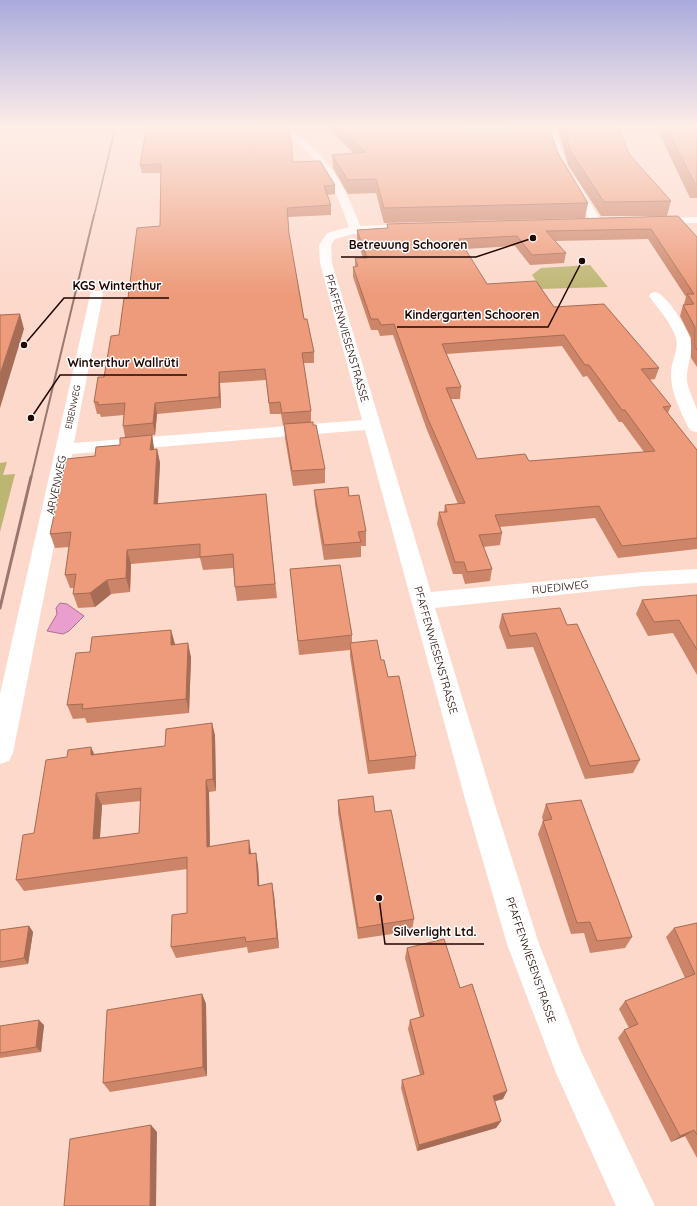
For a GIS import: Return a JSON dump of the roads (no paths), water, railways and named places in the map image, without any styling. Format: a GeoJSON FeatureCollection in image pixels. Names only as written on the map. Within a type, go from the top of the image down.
{"type":"FeatureCollection","features":[{"type":"Feature","properties":{"kind":"street"},"geometry":{"type":"LineString","coordinates":[[337,181],[356,230],[400,228]]}},
{"type":"Feature","properties":{"kind":"street"},"geometry":{"type":"LineString","coordinates":[[571,181],[596,222]]}},
{"type":"Feature","properties":{"kind":"street"},"geometry":{"type":"LineString","coordinates":[[644,221],[697,220]]}},
{"type":"Feature","properties":{"kind":"street"},"geometry":{"type":"LineString","coordinates":[[581,222],[610,222]]}},
{"type":"Feature","properties":{"kind":"street","name":"PFAFFENWIESENSTRASSE"},"geometry":{"type":"LineString","coordinates":[[356,230],[338,234],[329,238],[325,245],[325,258],[422,601],[479,799],[528,959],[568,1061],[636,1206]]}},
{"type":"Feature","properties":{"kind":"street","name":"EIBENWEG"},"geometry":{"type":"LineString","coordinates":[[64,449],[96,294]]}},
{"type":"Feature","properties":{"kind":"street"},"geometry":{"type":"LineString","coordinates":[[656,296],[682,337],[684,348],[679,372],[680,384],[684,399],[697,427]]}},
{"type":"Feature","properties":{"kind":"street","name":"ARVENWEG"},"geometry":{"type":"LineString","coordinates":[[0,753],[64,449],[372,424]]}},
{"type":"Feature","properties":{"kind":"street","name":"RUEDIWEG"},"geometry":{"type":"LineString","coordinates":[[422,601],[643,579],[697,576]]}},
{"type":"Feature","properties":{"kind":"railway"},"geometry":{"type":"LineString","coordinates":[[94,216],[102,181]]}},
{"type":"Feature","properties":{"kind":"railway"},"geometry":{"type":"LineString","coordinates":[[31,478],[94,215]]}},
{"type":"Feature","properties":{"kind":"railway"},"geometry":{"type":"LineString","coordinates":[[0,608],[31,477]]}},
{"type":"Feature","properties":{"kind":"place","name":"Betreuung Schooren"},"geometry":{"type":"Point","coordinates":[533,238]}},
{"type":"Feature","properties":{"kind":"place","name":"Kindergarten Schooren"},"geometry":{"type":"Point","coordinates":[582,261]}},
{"type":"Feature","properties":{"kind":"place","name":"KGS Winterthur"},"geometry":{"type":"Point","coordinates":[24,345]}},
{"type":"Feature","properties":{"kind":"place","name":"Winterthur Wallrüti"},"geometry":{"type":"Point","coordinates":[31,418]}},
{"type":"Feature","properties":{"kind":"place","name":"Silverlight Ltd."},"geometry":{"type":"Point","coordinates":[379,898]}}]}
